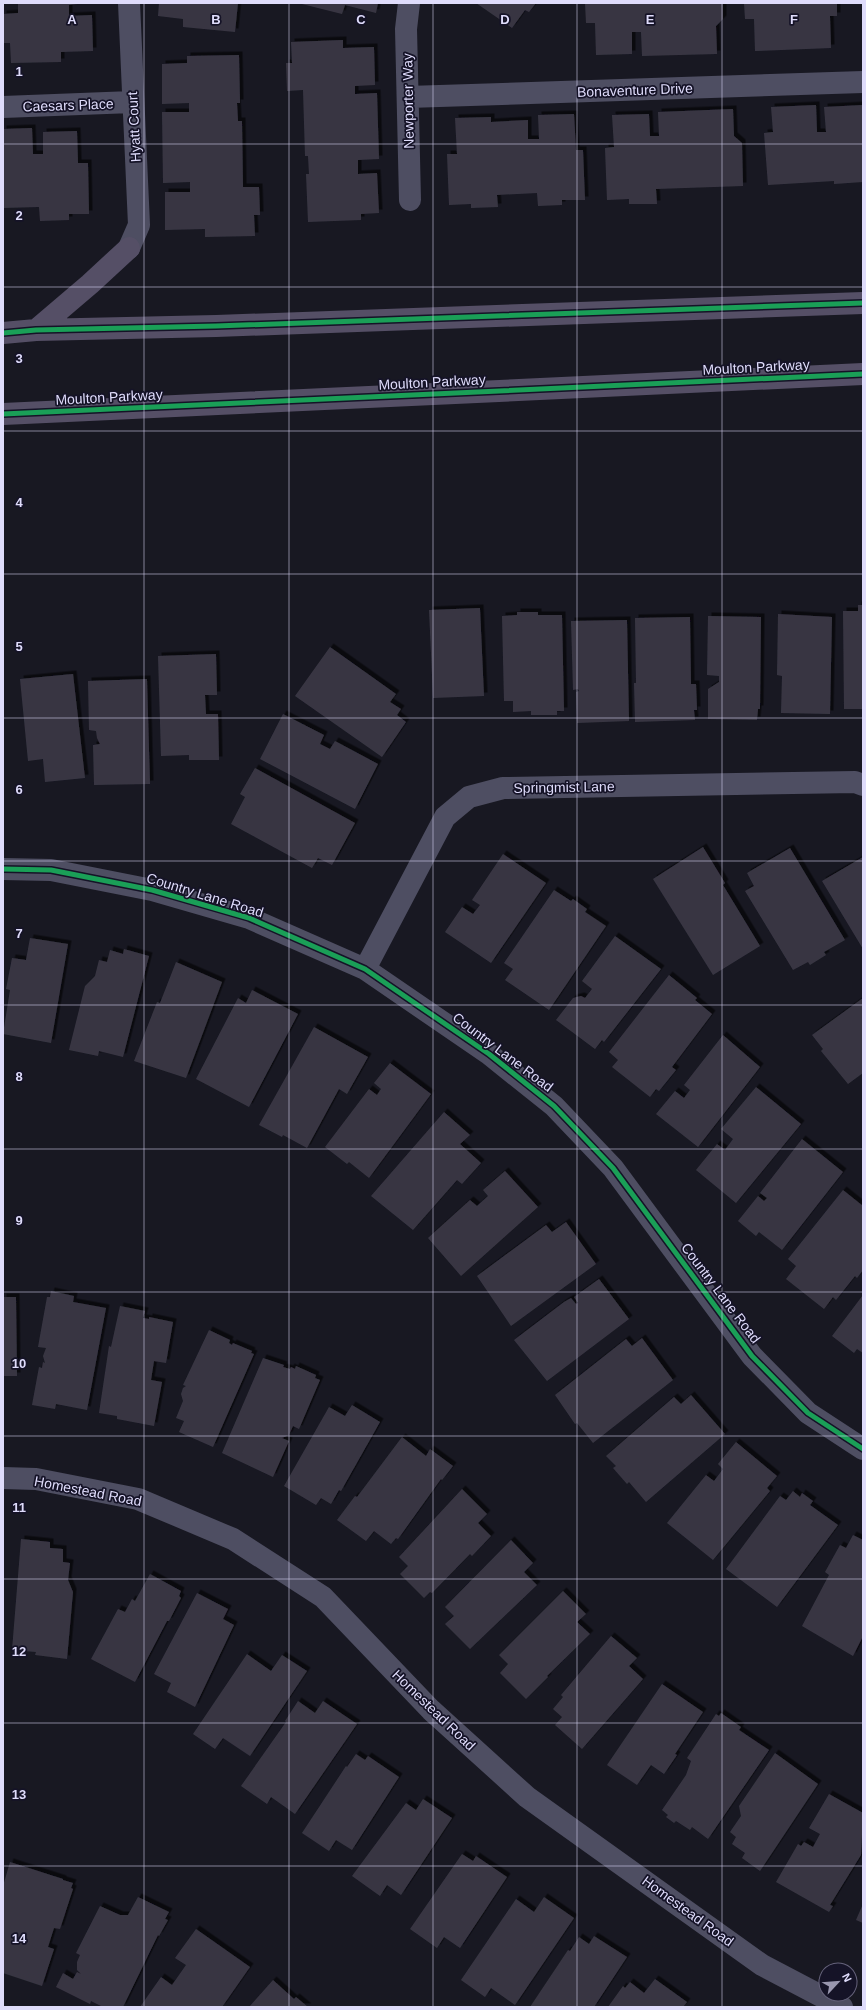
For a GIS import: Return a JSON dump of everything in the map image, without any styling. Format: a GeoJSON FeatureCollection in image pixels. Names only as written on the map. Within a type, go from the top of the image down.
{"type":"FeatureCollection","features":[{"type":"Feature","properties":{"kind":"main road"},"geometry":{"type":"LineString","coordinates":[[36,330],[90,284],[129,248]]}},
{"type":"Feature","properties":{"kind":"main road"},"geometry":{"type":"LineString","coordinates":[[3,333],[36,330],[216,326],[863,302]]}},
{"type":"Feature","properties":{"kind":"main road","name":"Moulton Parkway"},"geometry":{"type":"LineString","coordinates":[[3,414],[863,374]]}},
{"type":"Feature","properties":{"kind":"street","name":"Hyatt Court"},"geometry":{"type":"LineString","coordinates":[[129,3],[132,102],[139,225],[129,248]]}},
{"type":"Feature","properties":{"kind":"street","name":"Newporter Way"},"geometry":{"type":"LineString","coordinates":[[409,3],[406,29],[410,200]]}},
{"type":"Feature","properties":{"kind":"street","name":"Bonaventure Drive"},"geometry":{"type":"LineString","coordinates":[[408,97],[863,82]]}},
{"type":"Feature","properties":{"kind":"street","name":"Caesars Place"},"geometry":{"type":"LineString","coordinates":[[3,107],[132,102]]}},
{"type":"Feature","properties":{"kind":"street","name":"Springmist Lane"},"geometry":{"type":"LineString","coordinates":[[365,969],[445,816],[469,797],[503,788],[855,782],[863,785]]}},
{"type":"Feature","properties":{"kind":"street","name":"Country Lane Road"},"geometry":{"type":"LineString","coordinates":[[3,869],[51,870],[152,890],[249,918],[365,969],[490,1054],[554,1106],[613,1168],[752,1356],[808,1413],[863,1450]]}},
{"type":"Feature","properties":{"kind":"street","name":"Homestead Road"},"geometry":{"type":"LineString","coordinates":[[3,1478],[36,1479],[138,1499],[233,1538],[323,1597],[431,1710],[527,1797],[762,1965],[842,2007]]}},
{"type":"Feature","properties":{"kind":"building"},"geometry":{"type":"Polygon","coordinates":[[[18,3],[86,3],[69,5],[69,16],[92,15],[93,51],[61,52],[61,62],[11,63],[10,43],[4,43],[3,14],[18,13],[18,3]]]}},
{"type":"Feature","properties":{"kind":"building"},"geometry":{"type":"Polygon","coordinates":[[[159,3],[238,3],[235,32],[183,27],[183,19],[158,16],[159,3]]]}},
{"type":"Feature","properties":{"kind":"building"},"geometry":{"type":"Polygon","coordinates":[[[378,3],[376,13],[345,5],[342,14],[302,4],[378,3]]]}},
{"type":"Feature","properties":{"kind":"building"},"geometry":{"type":"Polygon","coordinates":[[[476,3],[536,3],[529,12],[525,10],[512,28],[476,3]]]}},
{"type":"Feature","properties":{"kind":"building"},"geometry":{"type":"Polygon","coordinates":[[[585,3],[723,3],[723,19],[716,26],[717,54],[642,56],[641,32],[632,32],[632,54],[596,55],[595,23],[586,23],[585,3]]]}},
{"type":"Feature","properties":{"kind":"building"},"geometry":{"type":"Polygon","coordinates":[[[744,3],[837,3],[837,16],[830,16],[831,48],[755,51],[754,19],[745,19],[744,3]]]}},
{"type":"Feature","properties":{"kind":"building"},"geometry":{"type":"Polygon","coordinates":[[[343,40],[343,48],[374,47],[375,85],[355,86],[355,94],[377,93],[379,159],[358,160],[358,174],[377,173],[379,213],[361,214],[361,220],[308,222],[306,174],[309,174],[308,156],[305,156],[303,90],[287,91],[286,63],[292,63],[291,42],[343,40]]]}},
{"type":"Feature","properties":{"kind":"building"},"geometry":{"type":"Polygon","coordinates":[[[239,55],[240,103],[237,103],[238,121],[242,121],[243,187],[259,187],[260,215],[254,215],[255,236],[205,237],[205,229],[165,230],[165,192],[190,192],[190,182],[163,183],[162,112],[189,112],[189,103],[162,104],[162,64],[187,63],[187,56],[239,55]]]}},
{"type":"Feature","properties":{"kind":"building"},"geometry":{"type":"Polygon","coordinates":[[[816,105],[817,132],[826,132],[824,107],[863,105],[863,182],[834,184],[834,181],[768,185],[764,133],[773,132],[771,107],[816,105]]]}},
{"type":"Feature","properties":{"kind":"building"},"geometry":{"type":"Polygon","coordinates":[[[733,109],[734,136],[742,143],[743,186],[656,189],[657,204],[629,204],[629,199],[607,200],[605,148],[614,147],[612,115],[649,114],[650,136],[659,136],[658,112],[733,109]]]}},
{"type":"Feature","properties":{"kind":"building"},"geometry":{"type":"Polygon","coordinates":[[[574,114],[576,150],[583,150],[585,200],[562,200],[562,205],[538,206],[537,193],[497,195],[498,207],[471,208],[471,204],[449,205],[447,154],[457,154],[455,118],[491,117],[491,122],[528,120],[528,139],[539,139],[538,115],[574,114]]]}},
{"type":"Feature","properties":{"kind":"building"},"geometry":{"type":"Polygon","coordinates":[[[32,128],[33,154],[43,154],[43,132],[77,131],[78,163],[88,163],[89,214],[69,214],[69,220],[40,221],[39,207],[3,208],[3,129],[32,128]]]}},
{"type":"Feature","properties":{"kind":"building"},"geometry":{"type":"Polygon","coordinates":[[[858,605],[863,605],[863,709],[844,709],[843,611],[858,611],[858,605]]]}},
{"type":"Feature","properties":{"kind":"building"},"geometry":{"type":"Polygon","coordinates":[[[480,608],[484,696],[433,698],[429,610],[480,608]]]}},
{"type":"Feature","properties":{"kind":"building"},"geometry":{"type":"Polygon","coordinates":[[[517,612],[538,612],[538,615],[562,615],[564,711],[557,711],[557,715],[531,715],[531,711],[513,712],[513,701],[504,701],[502,616],[517,615],[517,612]]]}},
{"type":"Feature","properties":{"kind":"building"},"geometry":{"type":"Polygon","coordinates":[[[778,614],[832,617],[830,714],[781,713],[782,676],[777,675],[778,614]]]}},
{"type":"Feature","properties":{"kind":"building"},"geometry":{"type":"Polygon","coordinates":[[[708,616],[761,617],[760,709],[758,709],[757,720],[708,719],[708,689],[719,682],[719,676],[707,675],[708,616]]]}},
{"type":"Feature","properties":{"kind":"building"},"geometry":{"type":"Polygon","coordinates":[[[690,617],[691,684],[696,684],[697,710],[694,710],[695,720],[635,722],[635,618],[690,617]]]}},
{"type":"Feature","properties":{"kind":"building"},"geometry":{"type":"Polygon","coordinates":[[[627,620],[629,721],[577,723],[576,692],[579,691],[578,689],[573,690],[571,621],[627,620]]]}},
{"type":"Feature","properties":{"kind":"building"},"geometry":{"type":"Polygon","coordinates":[[[330,647],[396,694],[390,702],[401,709],[397,715],[406,722],[382,757],[295,696],[330,647]]]}},
{"type":"Feature","properties":{"kind":"building"},"geometry":{"type":"Polygon","coordinates":[[[216,654],[217,695],[205,695],[206,714],[218,714],[219,760],[189,760],[189,755],[161,756],[158,656],[216,654]]]}},
{"type":"Feature","properties":{"kind":"building"},"geometry":{"type":"Polygon","coordinates":[[[73,674],[85,778],[45,782],[43,759],[28,761],[20,679],[73,674]]]}},
{"type":"Feature","properties":{"kind":"building"},"geometry":{"type":"Polygon","coordinates":[[[147,679],[150,784],[94,785],[93,745],[100,744],[96,731],[89,730],[88,681],[147,679]]]}},
{"type":"Feature","properties":{"kind":"building"},"geometry":{"type":"Polygon","coordinates":[[[283,714],[324,735],[320,744],[330,749],[335,741],[378,764],[355,809],[260,759],[283,714]]]}},
{"type":"Feature","properties":{"kind":"building"},"geometry":{"type":"Polygon","coordinates":[[[255,768],[355,823],[332,865],[318,858],[312,868],[231,824],[245,797],[240,794],[255,768]]]}},
{"type":"Feature","properties":{"kind":"building"},"geometry":{"type":"Polygon","coordinates":[[[703,847],[725,883],[723,885],[760,946],[713,975],[653,879],[703,847]]]}},
{"type":"Feature","properties":{"kind":"building"},"geometry":{"type":"Polygon","coordinates":[[[790,848],[845,940],[824,952],[826,955],[810,965],[808,962],[793,970],[745,891],[754,886],[747,873],[790,848]]]}},
{"type":"Feature","properties":{"kind":"building"},"geometry":{"type":"Polygon","coordinates":[[[503,854],[546,883],[491,963],[445,932],[462,907],[473,914],[480,905],[472,900],[503,854]]]}},
{"type":"Feature","properties":{"kind":"building"},"geometry":{"type":"Polygon","coordinates":[[[863,857],[863,949],[822,881],[863,857]]]}},
{"type":"Feature","properties":{"kind":"building"},"geometry":{"type":"Polygon","coordinates":[[[554,890],[571,901],[573,899],[587,909],[585,912],[606,926],[549,1010],[505,980],[513,969],[504,963],[554,890]]]}},
{"type":"Feature","properties":{"kind":"building"},"geometry":{"type":"Polygon","coordinates":[[[615,936],[661,969],[604,1042],[602,1040],[595,1049],[556,1020],[573,998],[581,996],[585,998],[592,989],[582,981],[615,936]]]}},
{"type":"Feature","properties":{"kind":"building"},"geometry":{"type":"Polygon","coordinates":[[[30,938],[68,944],[51,1043],[3,1034],[10,990],[6,989],[12,958],[26,960],[30,938]]]}},
{"type":"Feature","properties":{"kind":"building"},"geometry":{"type":"Polygon","coordinates":[[[124,949],[149,956],[123,1057],[99,1051],[98,1056],[69,1050],[85,986],[95,976],[99,960],[107,962],[110,950],[123,954],[124,949]]]}},
{"type":"Feature","properties":{"kind":"building"},"geometry":{"type":"Polygon","coordinates":[[[176,962],[222,982],[186,1078],[134,1061],[157,1002],[160,1003],[176,962]]]}},
{"type":"Feature","properties":{"kind":"building"},"geometry":{"type":"Polygon","coordinates":[[[669,975],[697,998],[695,1000],[712,1014],[672,1067],[676,1070],[659,1091],[656,1089],[650,1097],[612,1067],[618,1060],[609,1052],[669,975]]]}},
{"type":"Feature","properties":{"kind":"building"},"geometry":{"type":"Polygon","coordinates":[[[252,990],[298,1014],[249,1107],[196,1079],[238,998],[246,1003],[252,990]]]}},
{"type":"Feature","properties":{"kind":"building"},"geometry":{"type":"Polygon","coordinates":[[[863,998],[863,1073],[848,1084],[821,1051],[823,1049],[812,1035],[863,998]]]}},
{"type":"Feature","properties":{"kind":"building"},"geometry":{"type":"Polygon","coordinates":[[[314,1027],[368,1057],[347,1094],[339,1089],[307,1148],[283,1135],[282,1137],[259,1125],[314,1027]]]}},
{"type":"Feature","properties":{"kind":"building"},"geometry":{"type":"Polygon","coordinates":[[[723,1035],[760,1067],[698,1147],[656,1114],[675,1091],[684,1098],[690,1090],[684,1085],[723,1035]]]}},
{"type":"Feature","properties":{"kind":"building"},"geometry":{"type":"Polygon","coordinates":[[[390,1063],[431,1094],[369,1178],[349,1162],[347,1164],[325,1147],[369,1089],[377,1095],[381,1089],[374,1083],[390,1063]]]}},
{"type":"Feature","properties":{"kind":"building"},"geometry":{"type":"Polygon","coordinates":[[[756,1087],[801,1124],[736,1203],[696,1170],[717,1144],[725,1150],[733,1139],[721,1129],[756,1087]]]}},
{"type":"Feature","properties":{"kind":"building"},"geometry":{"type":"Polygon","coordinates":[[[444,1112],[470,1135],[460,1144],[481,1163],[462,1184],[457,1180],[413,1230],[371,1196],[444,1112]]]}},
{"type":"Feature","properties":{"kind":"building"},"geometry":{"type":"Polygon","coordinates":[[[802,1139],[843,1172],[782,1250],[759,1232],[756,1236],[738,1221],[758,1196],[764,1201],[767,1198],[760,1193],[802,1139]]]}},
{"type":"Feature","properties":{"kind":"building"},"geometry":{"type":"Polygon","coordinates":[[[505,1171],[538,1207],[461,1276],[428,1238],[470,1200],[477,1206],[488,1196],[483,1190],[505,1171]]]}},
{"type":"Feature","properties":{"kind":"building"},"geometry":{"type":"Polygon","coordinates":[[[843,1190],[863,1206],[863,1270],[857,1278],[855,1276],[836,1300],[833,1297],[824,1309],[786,1279],[796,1266],[788,1259],[843,1190]]]}},
{"type":"Feature","properties":{"kind":"building"},"geometry":{"type":"Polygon","coordinates":[[[566,1222],[596,1264],[511,1326],[477,1276],[546,1225],[552,1232],[566,1222]]]}},
{"type":"Feature","properties":{"kind":"building"},"geometry":{"type":"Polygon","coordinates":[[[599,1279],[629,1319],[547,1381],[514,1340],[564,1302],[571,1298],[576,1304],[578,1303],[574,1297],[599,1279]]]}},
{"type":"Feature","properties":{"kind":"building"},"geometry":{"type":"Polygon","coordinates":[[[51,1291],[74,1296],[73,1302],[106,1308],[87,1410],[56,1404],[55,1409],[32,1405],[39,1367],[42,1368],[43,1362],[45,1363],[43,1356],[46,1348],[38,1347],[47,1297],[50,1297],[51,1291]]]}},
{"type":"Feature","properties":{"kind":"building"},"geometry":{"type":"Polygon","coordinates":[[[863,1295],[863,1353],[857,1349],[854,1353],[832,1336],[863,1295]]]}},
{"type":"Feature","properties":{"kind":"building"},"geometry":{"type":"Polygon","coordinates":[[[3,1297],[16,1297],[17,1376],[3,1376],[3,1297]]]}},
{"type":"Feature","properties":{"kind":"building"},"geometry":{"type":"Polygon","coordinates":[[[120,1306],[145,1311],[143,1318],[149,1319],[149,1317],[173,1322],[166,1363],[154,1361],[151,1380],[162,1382],[154,1426],[117,1419],[117,1416],[99,1413],[109,1346],[111,1347],[120,1306]]]}},
{"type":"Feature","properties":{"kind":"building"},"geometry":{"type":"Polygon","coordinates":[[[209,1330],[230,1340],[229,1343],[232,1345],[233,1343],[252,1351],[251,1353],[254,1354],[213,1447],[179,1432],[184,1421],[176,1418],[183,1401],[181,1394],[183,1388],[186,1386],[183,1385],[209,1330]]]}},
{"type":"Feature","properties":{"kind":"building"},"geometry":{"type":"Polygon","coordinates":[[[642,1338],[673,1380],[593,1443],[577,1423],[575,1424],[555,1395],[626,1339],[632,1346],[642,1338]]]}},
{"type":"Feature","properties":{"kind":"building"},"geometry":{"type":"Polygon","coordinates":[[[263,1358],[284,1365],[283,1367],[290,1369],[291,1367],[295,1369],[296,1366],[316,1375],[315,1378],[320,1380],[299,1429],[293,1426],[289,1435],[282,1438],[289,1441],[273,1477],[222,1453],[263,1358]]]}},
{"type":"Feature","properties":{"kind":"building"},"geometry":{"type":"Polygon","coordinates":[[[691,1395],[725,1434],[646,1502],[629,1482],[627,1484],[613,1468],[616,1466],[606,1456],[674,1397],[681,1404],[691,1395]]]}},
{"type":"Feature","properties":{"kind":"building"},"geometry":{"type":"Polygon","coordinates":[[[352,1405],[380,1422],[341,1491],[339,1490],[331,1504],[321,1498],[316,1505],[284,1486],[329,1407],[345,1416],[352,1405]]]}},
{"type":"Feature","properties":{"kind":"building"},"geometry":{"type":"Polygon","coordinates":[[[402,1437],[426,1456],[430,1449],[453,1466],[442,1480],[441,1479],[398,1539],[396,1538],[391,1544],[374,1531],[366,1541],[337,1520],[355,1496],[357,1497],[402,1437]]]}},
{"type":"Feature","properties":{"kind":"building"},"geometry":{"type":"Polygon","coordinates":[[[736,1442],[777,1476],[767,1488],[770,1491],[713,1560],[667,1523],[706,1475],[714,1481],[723,1469],[718,1464],[736,1442]]]}},
{"type":"Feature","properties":{"kind":"building"},"geometry":{"type":"Polygon","coordinates":[[[462,1489],[487,1514],[478,1523],[491,1536],[472,1556],[470,1554],[432,1593],[430,1592],[424,1598],[400,1574],[408,1566],[399,1557],[462,1489]]]}},
{"type":"Feature","properties":{"kind":"building"},"geometry":{"type":"Polygon","coordinates":[[[793,1491],[800,1497],[802,1493],[813,1501],[810,1505],[838,1525],[777,1607],[726,1569],[780,1496],[786,1500],[793,1491]]]}},
{"type":"Feature","properties":{"kind":"building"},"geometry":{"type":"Polygon","coordinates":[[[853,1535],[863,1540],[863,1636],[853,1656],[802,1626],[829,1575],[825,1572],[840,1545],[846,1548],[853,1535]]]}},
{"type":"Feature","properties":{"kind":"building"},"geometry":{"type":"Polygon","coordinates":[[[21,1539],[50,1542],[50,1548],[63,1549],[63,1562],[70,1563],[68,1580],[73,1592],[67,1659],[35,1655],[36,1652],[12,1650],[21,1539]]]}},
{"type":"Feature","properties":{"kind":"building"},"geometry":{"type":"Polygon","coordinates":[[[511,1540],[533,1563],[524,1572],[537,1585],[470,1649],[445,1624],[454,1616],[445,1607],[511,1540]]]}},
{"type":"Feature","properties":{"kind":"building"},"geometry":{"type":"Polygon","coordinates":[[[150,1574],[181,1591],[179,1596],[181,1598],[169,1621],[167,1621],[135,1682],[91,1659],[118,1609],[125,1612],[132,1599],[135,1601],[150,1574]]]}},
{"type":"Feature","properties":{"kind":"building"},"geometry":{"type":"Polygon","coordinates":[[[563,1591],[586,1614],[577,1622],[590,1634],[526,1699],[500,1673],[508,1664],[499,1655],[563,1591]]]}},
{"type":"Feature","properties":{"kind":"building"},"geometry":{"type":"Polygon","coordinates":[[[197,1593],[228,1609],[223,1619],[234,1625],[195,1707],[167,1692],[171,1683],[154,1674],[197,1593]]]}},
{"type":"Feature","properties":{"kind":"building"},"geometry":{"type":"Polygon","coordinates":[[[611,1636],[637,1658],[629,1666],[643,1679],[582,1749],[555,1725],[562,1717],[553,1709],[563,1697],[561,1695],[611,1636]]]}},
{"type":"Feature","properties":{"kind":"building"},"geometry":{"type":"Polygon","coordinates":[[[247,1654],[271,1671],[282,1655],[307,1671],[250,1756],[223,1738],[215,1749],[193,1734],[247,1654]]]}},
{"type":"Feature","properties":{"kind":"building"},"geometry":{"type":"Polygon","coordinates":[[[662,1684],[703,1712],[675,1754],[677,1755],[664,1774],[651,1765],[637,1785],[607,1765],[662,1684]]]}},
{"type":"Feature","properties":{"kind":"building"},"geometry":{"type":"Polygon","coordinates":[[[298,1701],[315,1713],[323,1701],[357,1724],[295,1814],[271,1797],[267,1804],[241,1786],[286,1722],[285,1721],[298,1701]]]}},
{"type":"Feature","properties":{"kind":"building"},"geometry":{"type":"Polygon","coordinates":[[[721,1713],[741,1727],[739,1730],[769,1750],[708,1839],[692,1827],[690,1830],[676,1821],[674,1823],[666,1817],[668,1815],[662,1810],[686,1775],[691,1761],[687,1758],[716,1714],[719,1716],[721,1713]]]}},
{"type":"Feature","properties":{"kind":"building"},"geometry":{"type":"Polygon","coordinates":[[[775,1753],[818,1784],[760,1871],[742,1858],[745,1853],[732,1844],[736,1837],[730,1832],[741,1816],[739,1806],[775,1753]]]}},
{"type":"Feature","properties":{"kind":"building"},"geometry":{"type":"Polygon","coordinates":[[[356,1754],[365,1760],[368,1756],[399,1777],[352,1850],[336,1840],[329,1851],[302,1833],[346,1766],[347,1767],[356,1754]]]}},
{"type":"Feature","properties":{"kind":"building"},"geometry":{"type":"Polygon","coordinates":[[[829,1794],[863,1813],[861,1855],[830,1905],[833,1906],[829,1912],[776,1882],[798,1844],[801,1846],[804,1842],[813,1847],[820,1834],[809,1828],[829,1794]]]}},
{"type":"Feature","properties":{"kind":"building"},"geometry":{"type":"Polygon","coordinates":[[[423,1799],[452,1818],[401,1895],[387,1885],[380,1896],[352,1876],[406,1803],[416,1810],[423,1799]]]}},
{"type":"Feature","properties":{"kind":"building"},"geometry":{"type":"Polygon","coordinates":[[[462,1854],[473,1861],[476,1856],[507,1877],[460,1948],[444,1937],[437,1948],[410,1929],[462,1854]]]}},
{"type":"Feature","properties":{"kind":"building"},"geometry":{"type":"Polygon","coordinates":[[[10,1862],[73,1883],[71,1888],[73,1889],[60,1929],[54,1928],[48,1947],[54,1949],[42,1986],[3,1973],[3,1886],[10,1862]]]}},
{"type":"Feature","properties":{"kind":"building"},"geometry":{"type":"Polygon","coordinates":[[[138,1897],[169,1912],[165,1919],[168,1920],[159,1936],[158,1935],[123,2007],[103,2007],[91,2001],[90,2004],[56,1987],[63,1973],[73,1979],[77,1972],[81,1974],[77,1970],[77,1962],[80,1955],[76,1953],[100,1906],[120,1915],[128,1915],[138,1897]]]}},
{"type":"Feature","properties":{"kind":"building"},"geometry":{"type":"Polygon","coordinates":[[[544,1897],[574,1918],[515,2005],[491,1988],[485,1997],[461,1980],[516,1899],[534,1912],[544,1897]]]}},
{"type":"Feature","properties":{"kind":"building"},"geometry":{"type":"Polygon","coordinates":[[[863,1904],[863,1923],[856,1920],[863,1904]]]}},
{"type":"Feature","properties":{"kind":"building"},"geometry":{"type":"Polygon","coordinates":[[[196,1929],[250,1967],[222,2007],[140,2007],[161,1977],[172,1985],[186,1965],[175,1958],[196,1929]]]}},
{"type":"Feature","properties":{"kind":"building"},"geometry":{"type":"Polygon","coordinates":[[[594,1936],[627,1957],[594,2007],[530,2007],[568,1950],[570,1951],[579,1937],[589,1944],[594,1936]]]}},
{"type":"Feature","properties":{"kind":"building"},"geometry":{"type":"Polygon","coordinates":[[[655,1979],[687,2002],[683,2007],[608,2007],[623,1986],[625,1988],[630,1982],[644,1993],[655,1979]]]}},
{"type":"Feature","properties":{"kind":"building"},"geometry":{"type":"Polygon","coordinates":[[[273,1980],[294,1999],[296,1997],[308,2007],[249,2007],[273,1980]]]}},
{"type":"Feature","properties":{"kind":"cycle path"},"geometry":{"type":"LineString","coordinates":[[3,333],[36,330],[216,326],[863,303]]}},
{"type":"Feature","properties":{"kind":"cycle path"},"geometry":{"type":"LineString","coordinates":[[3,414],[863,374]]}},
{"type":"Feature","properties":{"kind":"cycle path"},"geometry":{"type":"LineString","coordinates":[[3,869],[51,870],[152,890],[249,918],[365,969],[489,1054],[554,1106],[613,1168],[752,1356],[808,1413],[863,1449]]}}]}
